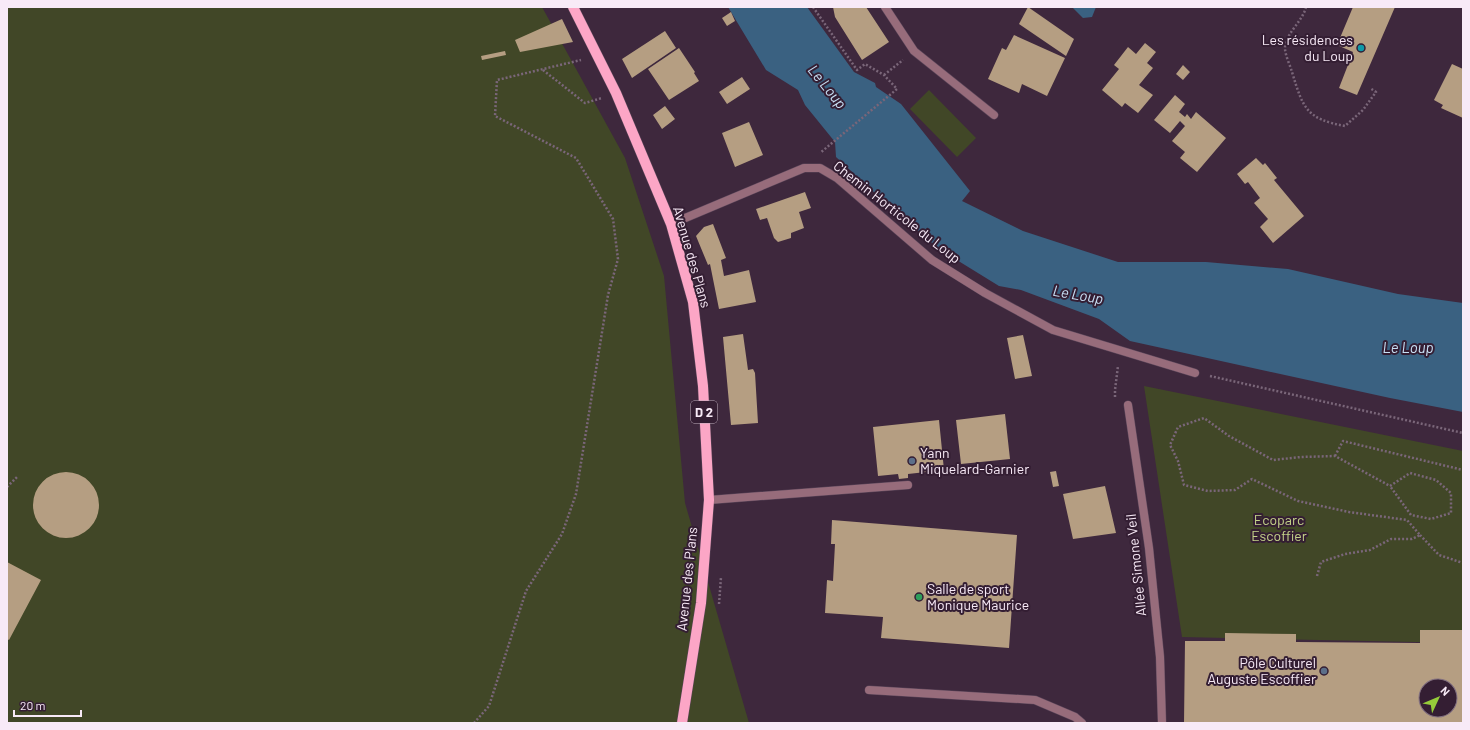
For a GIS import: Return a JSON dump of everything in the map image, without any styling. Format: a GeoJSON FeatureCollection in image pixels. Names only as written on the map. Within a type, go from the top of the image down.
{"type":"FeatureCollection","features":[{"type":"Feature","properties":{"kind":"main road","name":"Avenue des Plans"},"geometry":{"type":"LineString","coordinates":[[573,7],[616,93],[671,224],[693,302],[703,386],[709,500],[701,603],[682,723]]}},
{"type":"Feature","properties":{"kind":"street"},"geometry":{"type":"LineString","coordinates":[[885,7],[914,51],[994,115]]}},
{"type":"Feature","properties":{"kind":"street","name":"Chemin Horticole du Loup"},"geometry":{"type":"LineString","coordinates":[[671,224],[804,168],[820,168],[837,178],[932,260],[985,293],[1053,330],[1195,373]]}},
{"type":"Feature","properties":{"kind":"street","name":"Allée Simone Veil"},"geometry":{"type":"LineString","coordinates":[[1128,405],[1149,548],[1160,657],[1162,723]]}},
{"type":"Feature","properties":{"kind":"street"},"geometry":{"type":"LineString","coordinates":[[709,500],[908,485]]}},
{"type":"Feature","properties":{"kind":"street"},"geometry":{"type":"LineString","coordinates":[[869,690],[1035,700],[1075,717],[1082,723]]}},
{"type":"Feature","properties":{"kind":"path"},"geometry":{"type":"LineString","coordinates":[[813,7],[857,70],[865,64],[884,75],[897,89],[820,153]]}},
{"type":"Feature","properties":{"kind":"path"},"geometry":{"type":"LineString","coordinates":[[1306,7],[1304,14],[1292,30],[1285,48],[1297,89],[1306,110],[1324,122],[1345,126],[1364,110],[1376,92],[1370,88]]}},
{"type":"Feature","properties":{"kind":"path"},"geometry":{"type":"LineString","coordinates":[[884,75],[914,51]]}},
{"type":"Feature","properties":{"kind":"path"},"geometry":{"type":"LineString","coordinates":[[474,723],[489,706],[526,591],[562,534],[576,494],[608,295],[618,258],[613,219],[576,158],[495,116],[497,80],[581,60],[597,53]]}},
{"type":"Feature","properties":{"kind":"path"},"geometry":{"type":"LineString","coordinates":[[542,69],[585,103],[616,93]]}},
{"type":"Feature","properties":{"kind":"path"},"geometry":{"type":"LineString","coordinates":[[1120,350],[1115,390],[1116,400],[1128,405]]}},
{"type":"Feature","properties":{"kind":"path"},"geometry":{"type":"LineString","coordinates":[[1195,373],[1463,433]]}},
{"type":"Feature","properties":{"kind":"path"},"geometry":{"type":"LineString","coordinates":[[1390,486],[1410,473],[1436,480],[1450,493],[1451,513],[1431,519],[1411,515],[1390,486],[1335,456],[1273,460],[1229,436],[1204,418],[1178,427],[1170,445],[1178,461],[1184,485],[1208,491],[1235,490],[1252,479],[1298,501],[1349,512],[1407,520],[1440,555],[1463,563]]}},
{"type":"Feature","properties":{"kind":"path"},"geometry":{"type":"LineString","coordinates":[[1335,456],[1343,441],[1463,470]]}},
{"type":"Feature","properties":{"kind":"path"},"geometry":{"type":"LineString","coordinates":[[7,487],[18,476]]}},
{"type":"Feature","properties":{"kind":"path"},"geometry":{"type":"LineString","coordinates":[[1317,576],[1321,562],[1345,554],[1370,550],[1391,539],[1412,539],[1420,535]]}},
{"type":"Feature","properties":{"kind":"green space"},"geometry":{"type":"Polygon","coordinates":[[[7,7],[542,7],[625,158],[664,276],[685,503],[749,723],[7,723],[7,7]]]}},
{"type":"Feature","properties":{"kind":"green space"},"geometry":{"type":"Polygon","coordinates":[[[929,90],[976,138],[957,157],[910,109],[929,90]]]}},
{"type":"Feature","properties":{"kind":"green space","name":"Ecoparc Escoffier"},"geometry":{"type":"Polygon","coordinates":[[[1144,386],[1463,451],[1463,643],[1182,637],[1144,386]]]}},
{"type":"Feature","properties":{"kind":"water","name":"Le Loup"},"geometry":{"type":"Polygon","coordinates":[[[728,7],[807,7],[854,72],[875,83],[876,87],[901,104],[970,191],[962,201],[1023,231],[1118,262],[1206,262],[1288,269],[1398,294],[1463,303],[1463,412],[1390,398],[1130,341],[1099,319],[1021,290],[999,286],[939,249],[836,157],[835,142],[805,105],[798,90],[766,70],[728,7]]]}},
{"type":"Feature","properties":{"kind":"water"},"geometry":{"type":"Polygon","coordinates":[[[1072,7],[1096,7],[1092,17],[1083,18],[1072,7]]]}},
{"type":"Feature","properties":{"kind":"building"},"geometry":{"type":"Polygon","coordinates":[[[833,7],[866,7],[889,42],[862,60],[835,17],[833,7]]]}},
{"type":"Feature","properties":{"kind":"building"},"geometry":{"type":"Polygon","coordinates":[[[1028,7],[1074,39],[1066,56],[1019,24],[1028,7]]]}},
{"type":"Feature","properties":{"kind":"building","name":"Les résidences du Loup"},"geometry":{"type":"Polygon","coordinates":[[[1353,7],[1395,7],[1357,95],[1339,88],[1353,52],[1337,45],[1353,7]]]}},
{"type":"Feature","properties":{"kind":"building"},"geometry":{"type":"Polygon","coordinates":[[[731,12],[735,21],[727,26],[722,18],[731,12]]]}},
{"type":"Feature","properties":{"kind":"building"},"geometry":{"type":"Polygon","coordinates":[[[562,19],[573,42],[520,52],[515,40],[562,19]]]}},
{"type":"Feature","properties":{"kind":"building"},"geometry":{"type":"Polygon","coordinates":[[[665,31],[676,48],[632,78],[622,59],[665,31]]]}},
{"type":"Feature","properties":{"kind":"building"},"geometry":{"type":"Polygon","coordinates":[[[1014,35],[1065,58],[1047,96],[1022,84],[1019,93],[988,79],[1002,48],[1006,50],[1014,35]]]}},
{"type":"Feature","properties":{"kind":"building"},"geometry":{"type":"Polygon","coordinates":[[[1145,43],[1156,52],[1147,63],[1153,68],[1139,85],[1153,95],[1138,113],[1125,103],[1122,107],[1102,90],[1119,69],[1114,65],[1128,47],[1136,54],[1145,43]]]}},
{"type":"Feature","properties":{"kind":"building"},"geometry":{"type":"Polygon","coordinates":[[[679,48],[695,72],[694,73],[699,81],[669,100],[648,69],[679,48]]]}},
{"type":"Feature","properties":{"kind":"building"},"geometry":{"type":"Polygon","coordinates":[[[505,51],[506,55],[482,60],[481,56],[505,51]]]}},
{"type":"Feature","properties":{"kind":"building"},"geometry":{"type":"Polygon","coordinates":[[[1452,64],[1463,69],[1463,118],[1441,108],[1443,105],[1434,100],[1452,64]]]}},
{"type":"Feature","properties":{"kind":"building"},"geometry":{"type":"Polygon","coordinates":[[[1183,65],[1190,72],[1183,80],[1176,74],[1183,65]]]}},
{"type":"Feature","properties":{"kind":"building"},"geometry":{"type":"Polygon","coordinates":[[[742,77],[750,89],[727,104],[719,92],[742,77]]]}},
{"type":"Feature","properties":{"kind":"building"},"geometry":{"type":"Polygon","coordinates":[[[1175,95],[1185,104],[1179,112],[1185,117],[1187,114],[1191,119],[1196,112],[1226,138],[1197,172],[1180,158],[1185,152],[1172,141],[1185,126],[1180,121],[1170,133],[1154,120],[1175,95]]]}},
{"type":"Feature","properties":{"kind":"building"},"geometry":{"type":"Polygon","coordinates":[[[665,106],[675,119],[662,129],[653,115],[665,106]]]}},
{"type":"Feature","properties":{"kind":"building"},"geometry":{"type":"Polygon","coordinates":[[[749,122],[763,155],[735,167],[722,133],[749,122]]]}},
{"type":"Feature","properties":{"kind":"building"},"geometry":{"type":"Polygon","coordinates":[[[1256,158],[1263,165],[1265,163],[1277,178],[1274,180],[1304,216],[1273,243],[1260,227],[1268,219],[1254,203],[1260,198],[1248,182],[1245,184],[1237,174],[1256,158]]]}},
{"type":"Feature","properties":{"kind":"building"},"geometry":{"type":"Polygon","coordinates":[[[805,192],[811,208],[799,212],[804,228],[791,233],[791,238],[778,242],[774,238],[767,218],[760,220],[756,209],[805,192]]]}},
{"type":"Feature","properties":{"kind":"building"},"geometry":{"type":"Polygon","coordinates":[[[713,224],[726,258],[721,260],[724,276],[749,270],[756,302],[719,309],[710,264],[708,265],[696,236],[704,227],[713,224]]]}},
{"type":"Feature","properties":{"kind":"building"},"geometry":{"type":"Polygon","coordinates":[[[743,334],[748,370],[753,369],[755,373],[758,423],[731,425],[723,337],[743,334]]]}},
{"type":"Feature","properties":{"kind":"building"},"geometry":{"type":"Polygon","coordinates":[[[1023,335],[1032,376],[1015,379],[1007,338],[1023,335]]]}},
{"type":"Feature","properties":{"kind":"building"},"geometry":{"type":"Polygon","coordinates":[[[1005,414],[1010,459],[961,464],[956,420],[1005,414]]]}},
{"type":"Feature","properties":{"kind":"building"},"geometry":{"type":"Polygon","coordinates":[[[939,420],[944,470],[908,474],[908,478],[899,479],[898,474],[878,476],[873,427],[939,420]]]}},
{"type":"Feature","properties":{"kind":"building"},"geometry":{"type":"Polygon","coordinates":[[[1056,471],[1059,486],[1053,487],[1050,472],[1056,471]]]}},
{"type":"Feature","properties":{"kind":"building"},"geometry":{"type":"Polygon","coordinates":[[[66,472],[78,475],[89,482],[96,493],[99,505],[96,517],[89,528],[78,535],[66,538],[54,535],[43,528],[36,517],[33,505],[36,493],[43,482],[54,475],[66,472]]]}},
{"type":"Feature","properties":{"kind":"building"},"geometry":{"type":"Polygon","coordinates":[[[1105,486],[1116,533],[1073,539],[1063,494],[1105,486]]]}},
{"type":"Feature","properties":{"kind":"building","name":"Salle de sport Monique Maurice"},"geometry":{"type":"Polygon","coordinates":[[[832,520],[1017,535],[1009,648],[881,638],[883,617],[825,613],[827,580],[833,581],[835,544],[831,544],[832,520]]]}},
{"type":"Feature","properties":{"kind":"building"},"geometry":{"type":"Polygon","coordinates":[[[7,562],[41,580],[9,640],[7,639],[7,562]]]}},
{"type":"Feature","properties":{"kind":"building","name":"Pôle Culturel Auguste Escoffier"},"geometry":{"type":"Polygon","coordinates":[[[1420,630],[1463,630],[1463,723],[1184,723],[1185,641],[1225,641],[1225,633],[1296,634],[1296,642],[1420,643],[1420,630]]]}},
{"type":"Feature","properties":{"kind":"place","name":"Les résidences du Loup"},"geometry":{"type":"Point","coordinates":[1361,48]}},
{"type":"Feature","properties":{"kind":"place","name":"Yann Miquelard-Garnier"},"geometry":{"type":"Point","coordinates":[912,461]}},
{"type":"Feature","properties":{"kind":"place","name":"Salle de sport Monique Maurice"},"geometry":{"type":"Point","coordinates":[919,597]}},
{"type":"Feature","properties":{"kind":"place","name":"Pôle Culturel Auguste Escoffier"},"geometry":{"type":"Point","coordinates":[1324,671]}}]}
